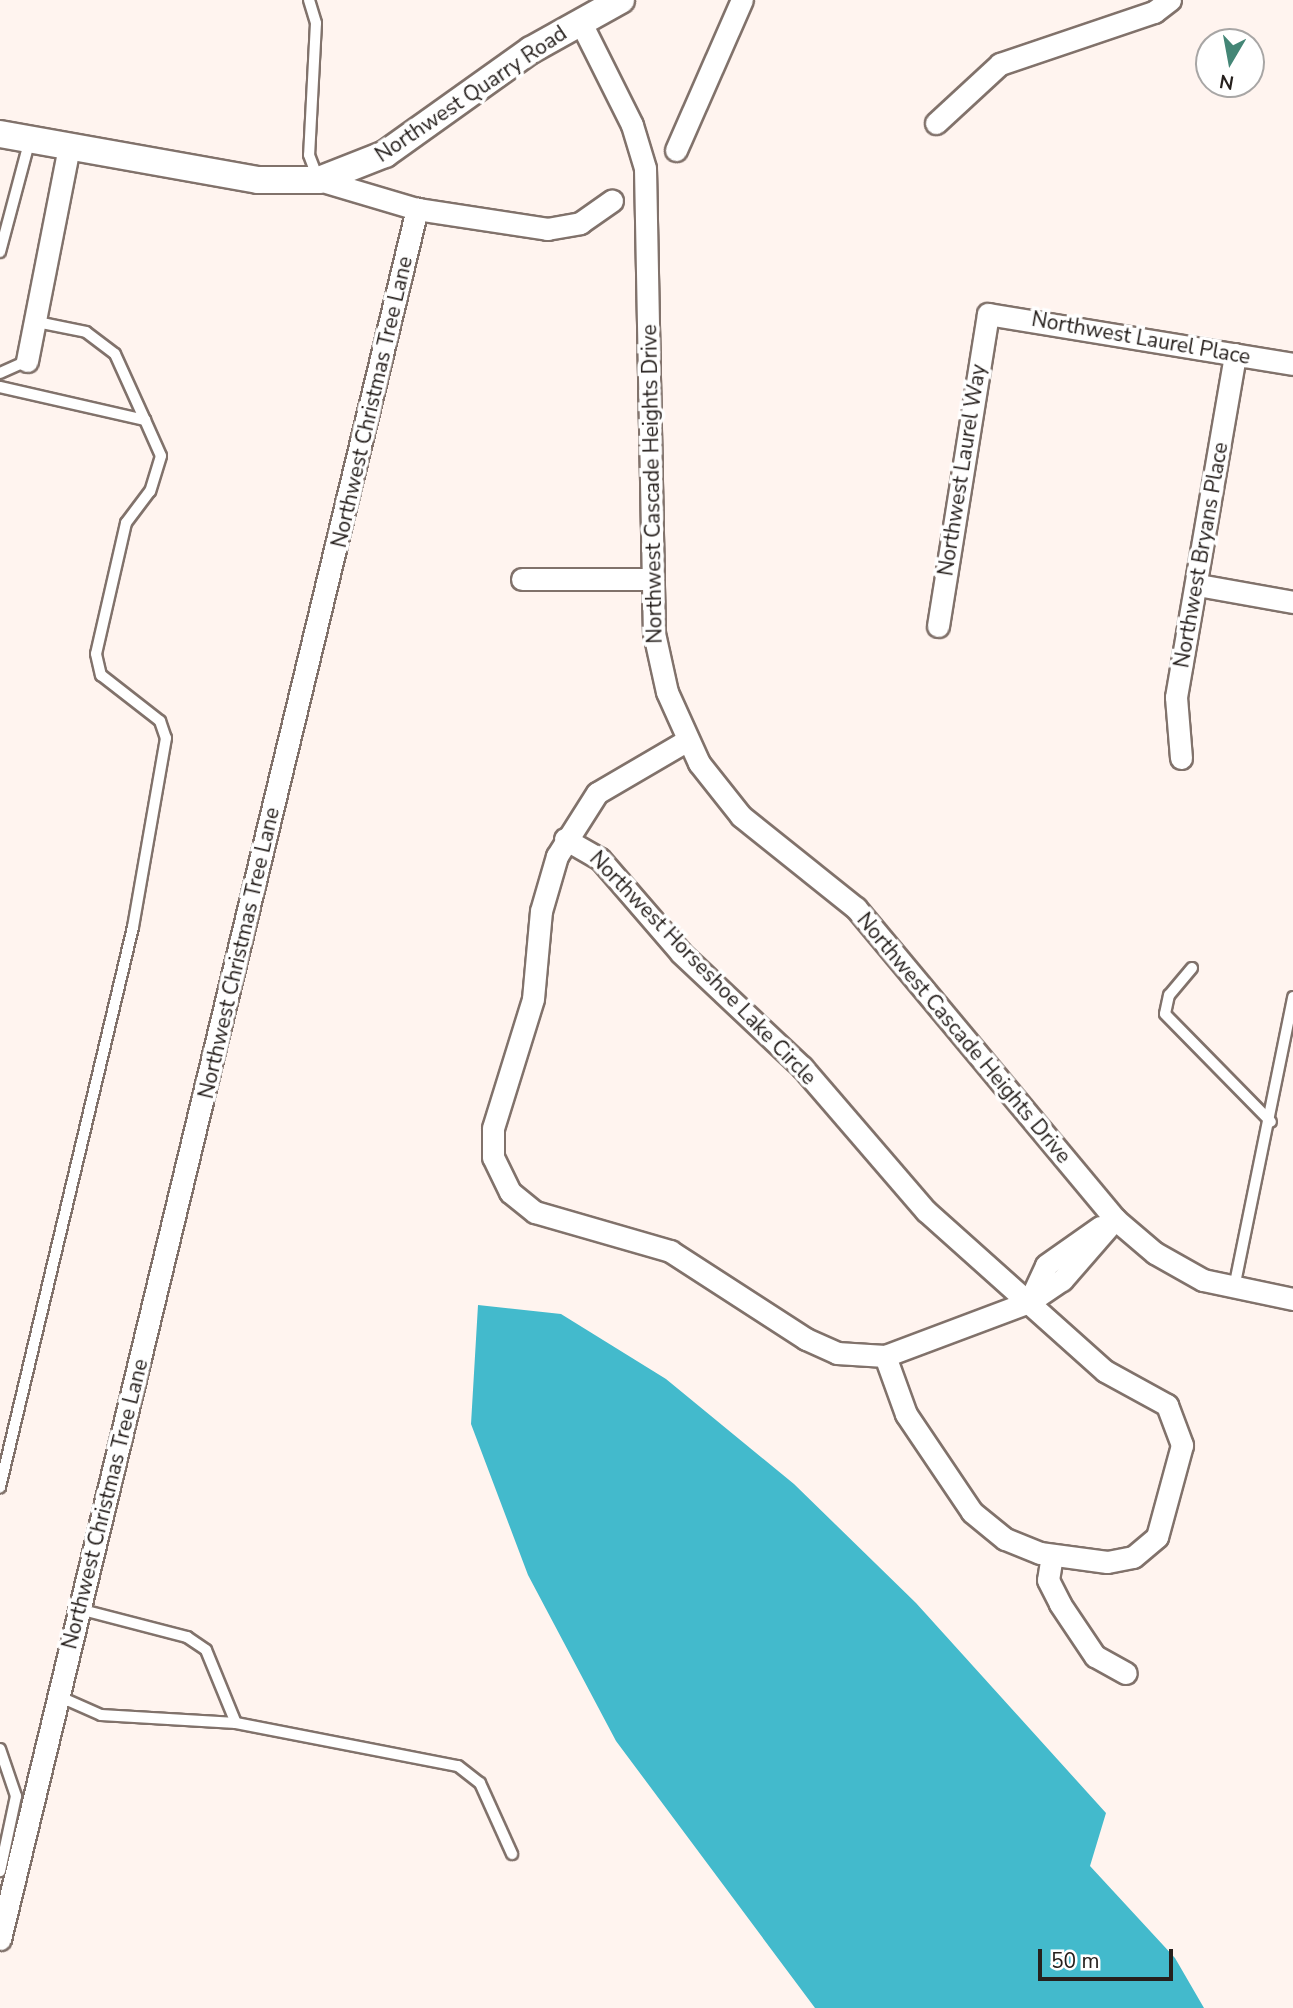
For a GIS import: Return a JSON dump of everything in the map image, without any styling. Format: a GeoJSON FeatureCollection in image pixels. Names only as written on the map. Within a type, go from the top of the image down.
{"type":"FeatureCollection","features":[{"type":"Feature","properties":{"kind":"street","name":"Northwest Quarry Road"},"geometry":{"type":"LineString","coordinates":[[319,180],[385,154],[580,21],[621,0]]}},
{"type":"Feature","properties":{"kind":"street"},"geometry":{"type":"LineString","coordinates":[[677,150],[742,0]]}},
{"type":"Feature","properties":{"kind":"street"},"geometry":{"type":"LineString","coordinates":[[936,123],[1000,64],[1154,12],[1170,0]]}},
{"type":"Feature","properties":{"kind":"street","name":"Northwest Cascade Heights Drive"},"geometry":{"type":"LineString","coordinates":[[580,21],[632,125],[646,167],[653,579],[657,656],[687,741],[740,816],[856,908],[902,959],[1115,1219],[1156,1253],[1233,1291],[1293,1299]]}},
{"type":"Feature","properties":{"kind":"street","name":"Northwest Quarry Road"},"geometry":{"type":"LineString","coordinates":[[0,134],[258,180],[319,180],[417,209],[547,229],[580,223],[612,201]]}},
{"type":"Feature","properties":{"kind":"street"},"geometry":{"type":"LineString","coordinates":[[27,361],[37,321],[69,146]]}},
{"type":"Feature","properties":{"kind":"street","name":"Northwest Christmas Tree Lane"},"geometry":{"type":"LineString","coordinates":[[0,1939],[417,209]]}},
{"type":"Feature","properties":{"kind":"street","name":"Northwest Laurel Place"},"geometry":{"type":"LineString","coordinates":[[988,314],[1293,364]]}},
{"type":"Feature","properties":{"kind":"street","name":"Northwest Laurel Way"},"geometry":{"type":"LineString","coordinates":[[938,626],[988,314]]}},
{"type":"Feature","properties":{"kind":"street","name":"Northwest Bryans Place"},"geometry":{"type":"LineString","coordinates":[[1181,758],[1176,697],[1198,585],[1235,354]]}},
{"type":"Feature","properties":{"kind":"street"},"geometry":{"type":"LineString","coordinates":[[522,579],[653,579]]}},
{"type":"Feature","properties":{"kind":"street"},"geometry":{"type":"LineString","coordinates":[[1198,585],[1293,602]]}},
{"type":"Feature","properties":{"kind":"street"},"geometry":{"type":"LineString","coordinates":[[565,839],[597,793],[687,741]]}},
{"type":"Feature","properties":{"kind":"street","name":"Northwest Horseshoe Lake Circle"},"geometry":{"type":"LineString","coordinates":[[565,839],[600,859],[707,980],[802,1068],[911,1196],[1029,1302],[885,1356],[837,1353],[806,1339],[679,1255],[535,1212],[504,1182],[493,1157],[493,1128],[533,999],[541,911],[565,839]]}},
{"type":"Feature","properties":{"kind":"street"},"geometry":{"type":"LineString","coordinates":[[885,1356],[906,1414],[972,1512],[1005,1539],[1052,1555],[1107,1562],[1148,1547],[1166,1520],[1182,1444],[1175,1415],[1158,1396],[1105,1371],[1029,1302],[1062,1280],[1115,1219]]}},
{"type":"Feature","properties":{"kind":"street"},"geometry":{"type":"LineString","coordinates":[[1052,1555],[1048,1580],[1060,1604],[1095,1657],[1126,1673]]}},
{"type":"Feature","properties":{"kind":"lane"},"geometry":{"type":"LineString","coordinates":[[309,0],[316,23],[309,155],[319,180]]}},
{"type":"Feature","properties":{"kind":"lane"},"geometry":{"type":"LineString","coordinates":[[0,252],[30,139]]}},
{"type":"Feature","properties":{"kind":"lane"},"geometry":{"type":"LineString","coordinates":[[0,1488],[74,1189],[166,755],[160,720],[101,675],[96,654],[126,523],[150,491],[161,456],[114,354],[86,332],[37,321]]}},
{"type":"Feature","properties":{"kind":"lane"},"geometry":{"type":"LineString","coordinates":[[0,373],[27,361]]}},
{"type":"Feature","properties":{"kind":"lane"},"geometry":{"type":"LineString","coordinates":[[0,387],[145,419]]}},
{"type":"Feature","properties":{"kind":"lane"},"geometry":{"type":"LineString","coordinates":[[1192,968],[1169,995],[1165,1014],[1271,1122]]}},
{"type":"Feature","properties":{"kind":"lane"},"geometry":{"type":"LineString","coordinates":[[1233,1291],[1271,1122],[1293,997]]}},
{"type":"Feature","properties":{"kind":"lane"},"geometry":{"type":"LineString","coordinates":[[79,1609],[187,1637],[206,1650],[236,1723]]}},
{"type":"Feature","properties":{"kind":"lane"},"geometry":{"type":"LineString","coordinates":[[58,1696],[115,1717],[236,1723],[458,1766],[480,1783],[512,1854]]}},
{"type":"Feature","properties":{"kind":"lane"},"geometry":{"type":"LineString","coordinates":[[0,1749],[16,1796],[0,1871]]}},
{"type":"Feature","properties":{"kind":"water"},"geometry":{"type":"Polygon","coordinates":[[[478,1305],[561,1314],[666,1379],[794,1484],[916,1603],[1106,1813],[1090,1866],[1175,1958],[1204,2008],[815,2008],[616,1741],[528,1575],[471,1424],[478,1305]]]}}]}
